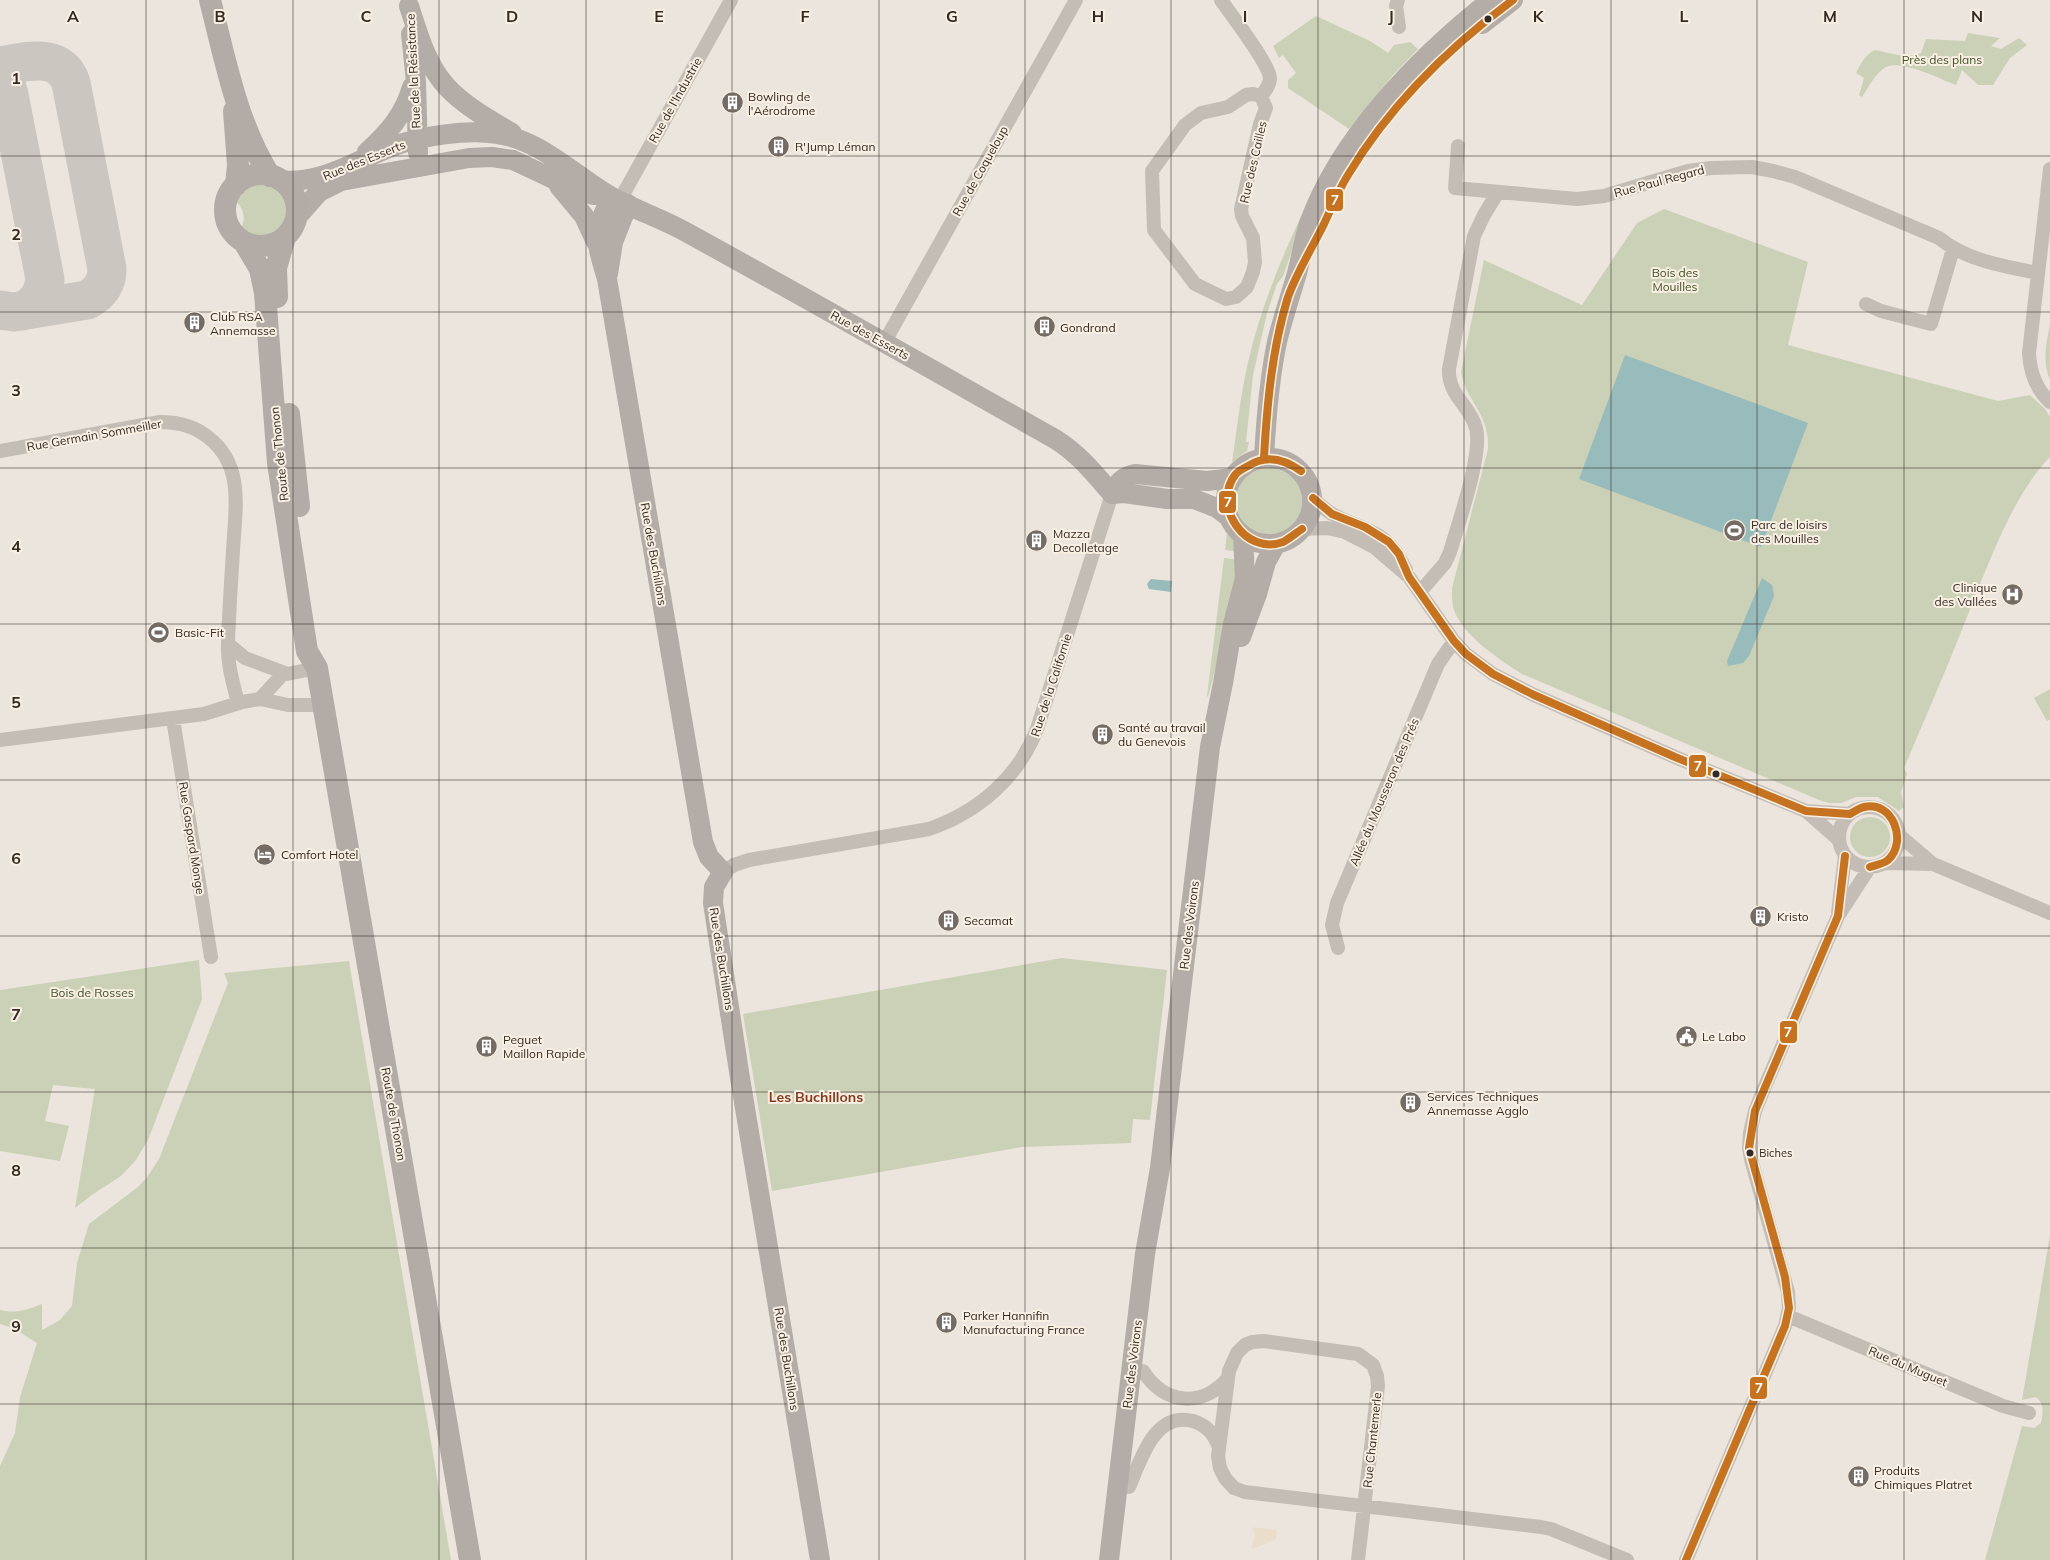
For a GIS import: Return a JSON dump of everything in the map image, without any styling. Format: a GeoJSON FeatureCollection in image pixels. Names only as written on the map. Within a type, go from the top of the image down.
{"type":"FeatureCollection","features":[{"type":"Feature","properties":{"kind":"main road"},"geometry":{"type":"LineString","coordinates":[[210,0],[232,90],[262,163],[275,178],[289,188],[294,196],[297,209],[292,228],[284,237],[273,244],[265,246],[244,242],[233,232],[226,215],[228,197],[236,185],[250,176],[262,175],[275,178]]}},
{"type":"Feature","properties":{"kind":"main road"},"geometry":{"type":"LineString","coordinates":[[232,90],[238,160],[236,185]]}},
{"type":"Feature","properties":{"kind":"main road","name":"Route de Thonon"},"geometry":{"type":"LineString","coordinates":[[284,237],[278,257],[276,288],[299,506],[320,650],[317,668],[470,1560]]}},
{"type":"Feature","properties":{"kind":"main road","name":"Route de Thonon"},"geometry":{"type":"LineString","coordinates":[[244,242],[258,264],[264,287],[269,328],[279,472],[308,651],[317,668]]}},
{"type":"Feature","properties":{"kind":"street","name":"Rue de l'Industrie"},"geometry":{"type":"LineString","coordinates":[[620,200],[731,0]]}},
{"type":"Feature","properties":{"kind":"street","name":"Rue de Coqueloup"},"geometry":{"type":"LineString","coordinates":[[884,343],[1076,0]]}},
{"type":"Feature","properties":{"kind":"street"},"geometry":{"type":"LineString","coordinates":[[1221,0],[1265,65],[1270,78],[1267,88],[1261,96]]}},
{"type":"Feature","properties":{"kind":"street"},"geometry":{"type":"LineString","coordinates":[[1398,0],[1396,6],[1399,27]]}},
{"type":"Feature","properties":{"kind":"street"},"geometry":{"type":"LineString","coordinates":[[1264,458],[1273,362],[1308,226],[1316,207],[1338,167],[1361,132],[1393,93],[1428,54],[1491,0]]}},
{"type":"Feature","properties":{"kind":"street"},"geometry":{"type":"LineString","coordinates":[[1296,276],[1344,183],[1370,140],[1430,70],[1458,44],[1513,0]]}},
{"type":"Feature","properties":{"kind":"street","name":"Rue de la Résistance"},"geometry":{"type":"LineString","coordinates":[[409,3],[415,73],[417,140],[419,156],[424,165]]}},
{"type":"Feature","properties":{"kind":"street","name":"Rue de la Résistance"},"geometry":{"type":"LineString","coordinates":[[409,3],[422,45],[435,72],[449,90],[464,102],[532,145]]}},
{"type":"Feature","properties":{"kind":"street"},"geometry":{"type":"LineString","coordinates":[[354,163],[395,124],[407,101],[415,73]]}},
{"type":"Feature","properties":{"kind":"street","name":"Rue des Cailles"},"geometry":{"type":"LineString","coordinates":[[1246,95],[1261,96],[1266,108],[1260,124],[1241,209],[1242,216],[1253,238],[1255,262],[1247,286],[1236,297],[1226,299],[1195,284],[1154,230],[1152,171],[1185,125],[1202,113],[1234,105],[1246,95]]}},
{"type":"Feature","properties":{"kind":"street"},"geometry":{"type":"LineString","coordinates":[[458,160],[466,133],[467,115],[464,102]]}},
{"type":"Feature","properties":{"kind":"street","name":"Rue des Esserts"},"geometry":{"type":"LineString","coordinates":[[275,178],[297,181],[313,180],[394,146],[417,140],[466,133],[500,134],[532,145],[620,200],[682,230],[1070,448],[1085,461],[1112,494]]}},
{"type":"Feature","properties":{"kind":"street","name":"Rue Paul Regard"},"geometry":{"type":"LineString","coordinates":[[1458,146],[1455,188],[1498,192],[1586,198],[1604,196],[1696,170],[1731,167],[1759,168],[1795,177],[1939,238],[1953,249],[1965,255],[2038,273]]}},
{"type":"Feature","properties":{"kind":"street","name":"Rue des Esserts"},"geometry":{"type":"LineString","coordinates":[[296,218],[315,196],[336,182],[424,165],[492,157],[513,160],[585,193],[620,200]]}},
{"type":"Feature","properties":{"kind":"street"},"geometry":{"type":"LineString","coordinates":[[2050,169],[2029,344],[2029,361],[2036,383],[2050,402]]}},
{"type":"Feature","properties":{"kind":"street","name":"Rue des Buchillons"},"geometry":{"type":"LineString","coordinates":[[550,177],[578,207],[591,228],[607,279],[700,824],[707,854],[723,872],[714,887],[713,903],[820,1560]]}},
{"type":"Feature","properties":{"kind":"street"},"geometry":{"type":"LineString","coordinates":[[1420,592],[1445,563],[1450,552],[1476,459],[1478,435],[1476,425],[1453,392],[1449,379],[1449,369],[1478,225],[1498,192]]}},
{"type":"Feature","properties":{"kind":"street"},"geometry":{"type":"LineString","coordinates":[[596,242],[598,228],[620,200]]}},
{"type":"Feature","properties":{"kind":"street","name":"Rue des Buchillons"},"geometry":{"type":"LineString","coordinates":[[607,279],[620,200]]}},
{"type":"Feature","properties":{"kind":"street"},"geometry":{"type":"LineString","coordinates":[[1866,304],[1881,311],[1931,324],[1953,249]]}},
{"type":"Feature","properties":{"kind":"street","name":"Rue Germain Sommeiller"},"geometry":{"type":"LineString","coordinates":[[0,451],[160,422],[188,426],[205,434],[217,444],[229,461],[236,487],[228,644],[231,675],[238,703]]}},
{"type":"Feature","properties":{"kind":"street"},"geometry":{"type":"LineString","coordinates":[[1264,458],[1284,461],[1301,471],[1308,481],[1313,498],[1310,514],[1302,529],[1290,539],[1276,544],[1262,544],[1244,536],[1229,517],[1226,497],[1233,478],[1243,467],[1264,458]]}},
{"type":"Feature","properties":{"kind":"street"},"geometry":{"type":"LineString","coordinates":[[1112,494],[1120,481],[1125,477],[1135,474],[1207,481],[1233,478]]}},
{"type":"Feature","properties":{"kind":"street"},"geometry":{"type":"LineString","coordinates":[[1112,494],[1124,493],[1166,499],[1194,500],[1217,508],[1229,517]]}},
{"type":"Feature","properties":{"kind":"street","name":"Rue de la Californie"},"geometry":{"type":"LineString","coordinates":[[723,872],[734,864],[749,860],[928,829],[950,821],[970,810],[1000,786],[1022,760],[1037,729],[1112,494]]}},
{"type":"Feature","properties":{"kind":"street"},"geometry":{"type":"LineString","coordinates":[[1313,498],[1332,514],[1365,527],[1389,542],[1399,554],[1409,577],[1454,641],[1480,665],[1525,690],[1675,758],[1806,812],[1839,840],[1845,856],[1838,916]]}},
{"type":"Feature","properties":{"kind":"street"},"geometry":{"type":"LineString","coordinates":[[1302,529],[1327,528],[1355,536],[1374,547],[1409,577]]}},
{"type":"Feature","properties":{"kind":"street","name":"Rue des Voirons"},"geometry":{"type":"LineString","coordinates":[[1109,1560],[1145,1254],[1160,1168],[1210,747],[1232,628],[1245,578],[1244,536]]}},
{"type":"Feature","properties":{"kind":"street","name":"Rue des Voirons"},"geometry":{"type":"LineString","coordinates":[[1223,684],[1257,594],[1266,562],[1276,544]]}},
{"type":"Feature","properties":{"kind":"street","name":"Allée du Mousseron des Prés"},"geometry":{"type":"LineString","coordinates":[[1338,948],[1332,925],[1337,903],[1438,664],[1454,641]]}},
{"type":"Feature","properties":{"kind":"street"},"geometry":{"type":"LineString","coordinates":[[228,644],[245,658],[285,674]]}},
{"type":"Feature","properties":{"kind":"street"},"geometry":{"type":"LineString","coordinates":[[260,700],[278,677],[317,668]]}},
{"type":"Feature","properties":{"kind":"street"},"geometry":{"type":"LineString","coordinates":[[0,740],[173,719],[208,713],[238,703],[260,700],[288,705],[323,705]]}},
{"type":"Feature","properties":{"kind":"street","name":"Rue Gaspard Monge"},"geometry":{"type":"LineString","coordinates":[[173,719],[211,957]]}},
{"type":"Feature","properties":{"kind":"street"},"geometry":{"type":"LineString","coordinates":[[1839,840],[1842,823],[1850,814],[1865,807],[1882,810],[1895,822],[1899,835],[1933,864],[2050,913]]}},
{"type":"Feature","properties":{"kind":"street"},"geometry":{"type":"LineString","coordinates":[[1806,812],[1850,814]]}},
{"type":"Feature","properties":{"kind":"street"},"geometry":{"type":"LineString","coordinates":[[1884,863],[1894,853],[1899,835]]}},
{"type":"Feature","properties":{"kind":"street"},"geometry":{"type":"LineString","coordinates":[[1845,856],[1855,864],[1870,868],[1884,863],[1933,864]]}},
{"type":"Feature","properties":{"kind":"street"},"geometry":{"type":"LineString","coordinates":[[1686,1560],[1788,1316],[1789,1302],[1785,1277],[1755,1176],[1748,1140],[1755,1111],[1838,916],[1870,868]]}},
{"type":"Feature","properties":{"kind":"street","name":"Rue des Voirons"},"geometry":{"type":"LineString","coordinates":[[1120,1560],[1155,1254],[1160,1168]]}},
{"type":"Feature","properties":{"kind":"street","name":"Rue du Muguet"},"geometry":{"type":"LineString","coordinates":[[1788,1316],[2003,1406],[2029,1413]]}},
{"type":"Feature","properties":{"kind":"street","name":"Rue Chantemerle"},"geometry":{"type":"LineString","coordinates":[[1358,1560],[1365,1507],[1378,1386],[1376,1371],[1368,1360],[1351,1352],[1257,1341],[1248,1343],[1241,1349],[1231,1365],[1219,1448],[1219,1462],[1222,1474],[1229,1483],[1240,1490],[1365,1507],[1551,1529],[1627,1560]]}},
{"type":"Feature","properties":{"kind":"street","name":"Rue Chantemerle"},"geometry":{"type":"LineString","coordinates":[[1143,1371],[1148,1379],[1162,1391],[1184,1398],[1198,1398],[1212,1392],[1228,1378]]}},
{"type":"Feature","properties":{"kind":"street","name":"Rue Chantemerle"},"geometry":{"type":"LineString","coordinates":[[1129,1487],[1149,1443],[1166,1424],[1178,1421],[1196,1422],[1210,1432],[1219,1448]]}},
{"type":"Feature","properties":{"kind":"green space"},"geometry":{"type":"Polygon","coordinates":[[[1316,16],[1370,41],[1388,53],[1394,45],[1410,42],[1418,49],[1392,76],[1349,129],[1288,88],[1288,80],[1296,73],[1283,55],[1279,58],[1273,46],[1316,16]]]}},
{"type":"Feature","properties":{"kind":"green space","name":"Près des plans"},"geometry":{"type":"Polygon","coordinates":[[[1968,33],[2000,38],[1991,46],[2001,49],[2019,38],[2027,45],[2010,58],[1993,85],[1978,85],[1962,70],[1956,85],[1911,68],[1893,65],[1882,69],[1862,97],[1859,95],[1864,78],[1856,73],[1866,57],[1875,50],[1898,55],[1915,55],[1921,53],[1926,39],[1965,41],[1968,33]]]}},
{"type":"Feature","properties":{"kind":"green space"},"geometry":{"type":"Polygon","coordinates":[[[257,183],[272,186],[283,193],[288,203],[288,213],[284,224],[277,232],[267,236],[254,236],[241,229],[243,214],[241,207],[236,201],[244,189],[257,183]]]}},
{"type":"Feature","properties":{"kind":"green space"},"geometry":{"type":"Polygon","coordinates":[[[1305,208],[1283,276],[1277,284],[1267,313],[1253,375],[1246,442],[1249,442],[1247,451],[1232,462],[1240,402],[1252,346],[1279,266],[1305,208]]]}},
{"type":"Feature","properties":{"kind":"green space","name":"Parc de loisirs des Mouilles"},"geometry":{"type":"Polygon","coordinates":[[[1664,209],[1808,262],[1788,345],[1998,401],[2030,395],[2045,409],[2050,417],[2050,457],[2022,494],[1988,564],[1904,768],[1907,774],[1901,792],[1904,807],[1899,811],[1878,797],[1856,797],[1841,803],[1829,803],[1819,800],[1522,674],[1492,654],[1472,637],[1457,617],[1453,607],[1452,588],[1488,449],[1488,437],[1482,417],[1468,392],[1461,372],[1484,260],[1582,305],[1637,223],[1664,209]]]}},
{"type":"Feature","properties":{"kind":"green space"},"geometry":{"type":"Polygon","coordinates":[[[2050,325],[2050,380],[2045,359],[2050,325]]]}},
{"type":"Feature","properties":{"kind":"green space"},"geometry":{"type":"Polygon","coordinates":[[[1269,468],[1281,471],[1292,478],[1299,489],[1302,501],[1299,513],[1292,524],[1281,531],[1269,534],[1257,531],[1246,524],[1239,513],[1236,501],[1239,489],[1246,478],[1257,471],[1269,468]]]}},
{"type":"Feature","properties":{"kind":"green space"},"geometry":{"type":"Polygon","coordinates":[[[1227,533],[1234,541],[1239,552],[1225,550],[1227,533]]]}},
{"type":"Feature","properties":{"kind":"green space"},"geometry":{"type":"Polygon","coordinates":[[[1224,558],[1239,560],[1237,585],[1208,697],[1207,696],[1224,558]]]}},
{"type":"Feature","properties":{"kind":"green space"},"geometry":{"type":"Polygon","coordinates":[[[2050,689],[2050,719],[2047,721],[2034,698],[2050,689]]]}},
{"type":"Feature","properties":{"kind":"green space"},"geometry":{"type":"Polygon","coordinates":[[[1874,817],[1881,820],[1887,826],[1890,837],[1889,845],[1881,854],[1874,857],[1866,857],[1859,854],[1851,845],[1850,833],[1853,826],[1862,818],[1874,817]]]}},
{"type":"Feature","properties":{"kind":"green space"},"geometry":{"type":"Polygon","coordinates":[[[1062,958],[1167,970],[1150,1120],[1133,1119],[1131,1143],[1022,1147],[772,1191],[743,1014],[1062,958]]]}},
{"type":"Feature","properties":{"kind":"green space","name":"Bois de Rosses"},"geometry":{"type":"Polygon","coordinates":[[[199,960],[202,999],[148,1140],[136,1160],[121,1176],[75,1208],[95,1089],[53,1085],[45,1121],[69,1126],[60,1161],[0,1151],[0,990],[199,960]]]}},
{"type":"Feature","properties":{"kind":"green space"},"geometry":{"type":"Polygon","coordinates":[[[349,961],[451,1560],[0,1560],[0,1466],[15,1433],[20,1397],[37,1343],[13,1328],[0,1324],[0,1310],[21,1311],[42,1304],[42,1330],[60,1320],[72,1306],[77,1263],[89,1224],[138,1187],[159,1159],[228,983],[224,973],[349,961]]]}},
{"type":"Feature","properties":{"kind":"green space"},"geometry":{"type":"Polygon","coordinates":[[[2050,1235],[2050,1560],[1985,1560],[2022,1426],[2034,1428],[2041,1423],[2043,1409],[2039,1400],[2036,1397],[2022,1400],[2050,1235]]]}},
{"type":"Feature","properties":{"kind":"shaded area"},"geometry":{"type":"Polygon","coordinates":[[[1251,1527],[1277,1530],[1276,1539],[1252,1549],[1255,1531],[1251,1527]]]}},
{"type":"Feature","properties":{"kind":"water"},"geometry":{"type":"Polygon","coordinates":[[[1625,355],[1808,423],[1761,547],[1579,479],[1625,355]]]}},
{"type":"Feature","properties":{"kind":"water"},"geometry":{"type":"Polygon","coordinates":[[[1762,578],[1772,585],[1774,596],[1749,656],[1743,663],[1728,666],[1727,661],[1762,578]]]}},
{"type":"Feature","properties":{"kind":"water"},"geometry":{"type":"Polygon","coordinates":[[[1151,579],[1172,581],[1171,592],[1149,589],[1147,584],[1151,579]]]}},
{"type":"Feature","properties":{"kind":"taxiway"},"geometry":{"type":"LineString","coordinates":[[0,66],[41,61],[59,66],[66,73],[71,83],[107,269],[106,279],[102,287],[87,300],[14,312],[0,310]]}},
{"type":"Feature","properties":{"kind":"taxiway"},"geometry":{"type":"LineString","coordinates":[[0,79],[7,88],[9,95],[45,279],[43,290],[38,299],[22,311]]}},
{"type":"Feature","properties":{"kind":"transit line","name":"7"},"geometry":{"type":"LineString","coordinates":[[1264,458],[1271,377],[1282,317],[1288,297],[1300,270],[1344,181],[1382,125],[1422,79],[1489,18],[1513,0]]}},
{"type":"Feature","properties":{"kind":"transit line","name":"7"},"geometry":{"type":"LineString","coordinates":[[1301,471],[1282,461],[1268,459],[1255,462],[1235,475],[1229,487],[1227,501],[1230,514],[1236,525],[1245,535],[1256,542],[1269,544],[1283,542],[1302,529]]}},
{"type":"Feature","properties":{"kind":"transit line","name":"7"},"geometry":{"type":"LineString","coordinates":[[1313,498],[1332,514],[1365,527],[1389,542],[1399,554],[1409,577],[1454,641],[1466,654],[1493,674],[1534,695],[1675,757],[1806,811],[1850,814]]}},
{"type":"Feature","properties":{"kind":"transit line","name":"7"},"geometry":{"type":"LineString","coordinates":[[1850,814],[1862,808],[1874,807],[1883,810],[1890,816],[1894,824],[1897,833],[1897,843],[1894,852],[1888,860],[1870,867]]}},
{"type":"Feature","properties":{"kind":"transit line","name":"7"},"geometry":{"type":"LineString","coordinates":[[1686,1560],[1785,1326],[1789,1308],[1785,1277],[1749,1148],[1755,1111],[1838,916],[1845,856]]}},
{"type":"Feature","properties":{"kind":"place","name":"Bowling de l'Aérodrome"},"geometry":{"type":"Point","coordinates":[732,103]}},
{"type":"Feature","properties":{"kind":"place","name":"R'Jump Léman"},"geometry":{"type":"Point","coordinates":[779,146]}},
{"type":"Feature","properties":{"kind":"place","name":"Club RSA Annemasse"},"geometry":{"type":"Point","coordinates":[194,323]}},
{"type":"Feature","properties":{"kind":"place","name":"Gondrand"},"geometry":{"type":"Point","coordinates":[1044,327]}},
{"type":"Feature","properties":{"kind":"place","name":"Parc de loisirs des Mouilles"},"geometry":{"type":"Point","coordinates":[1735,531]}},
{"type":"Feature","properties":{"kind":"place","name":"Mazza Decolletage"},"geometry":{"type":"Point","coordinates":[1037,540]}},
{"type":"Feature","properties":{"kind":"place","name":"Clinique des Vallées"},"geometry":{"type":"Point","coordinates":[2013,594]}},
{"type":"Feature","properties":{"kind":"place","name":"Basic-Fit"},"geometry":{"type":"Point","coordinates":[159,632]}},
{"type":"Feature","properties":{"kind":"place","name":"Santé au travail du Genevois"},"geometry":{"type":"Point","coordinates":[1102,734]}},
{"type":"Feature","properties":{"kind":"place","name":"Comfort Hotel"},"geometry":{"type":"Point","coordinates":[265,854]}},
{"type":"Feature","properties":{"kind":"place","name":"Kristo"},"geometry":{"type":"Point","coordinates":[1761,916]}},
{"type":"Feature","properties":{"kind":"place","name":"Secamat"},"geometry":{"type":"Point","coordinates":[948,920]}},
{"type":"Feature","properties":{"kind":"place","name":"Le Labo"},"geometry":{"type":"Point","coordinates":[1686,1036]}},
{"type":"Feature","properties":{"kind":"place","name":"Peguet Maillon Rapide"},"geometry":{"type":"Point","coordinates":[487,1046]}},
{"type":"Feature","properties":{"kind":"place","name":"Services Techniques Annemasse Agglo"},"geometry":{"type":"Point","coordinates":[1411,1103]}},
{"type":"Feature","properties":{"kind":"place","name":"Biches"},"geometry":{"type":"Point","coordinates":[1750,1153]}},
{"type":"Feature","properties":{"kind":"place","name":"Parker Hannifin Manufacturing France"},"geometry":{"type":"Point","coordinates":[947,1322]}},
{"type":"Feature","properties":{"kind":"place","name":"Produits Chimiques Platret"},"geometry":{"type":"Point","coordinates":[1858,1477]}},
{"type":"Feature","properties":{"kind":"district","name":"Les Buchillons"},"geometry":{"type":"Point","coordinates":[816,1097]}},
{"type":"Feature","properties":{"kind":"park label","name":"Bois des Mouilles"},"geometry":{"type":"Point","coordinates":[1675,279]}}]}
